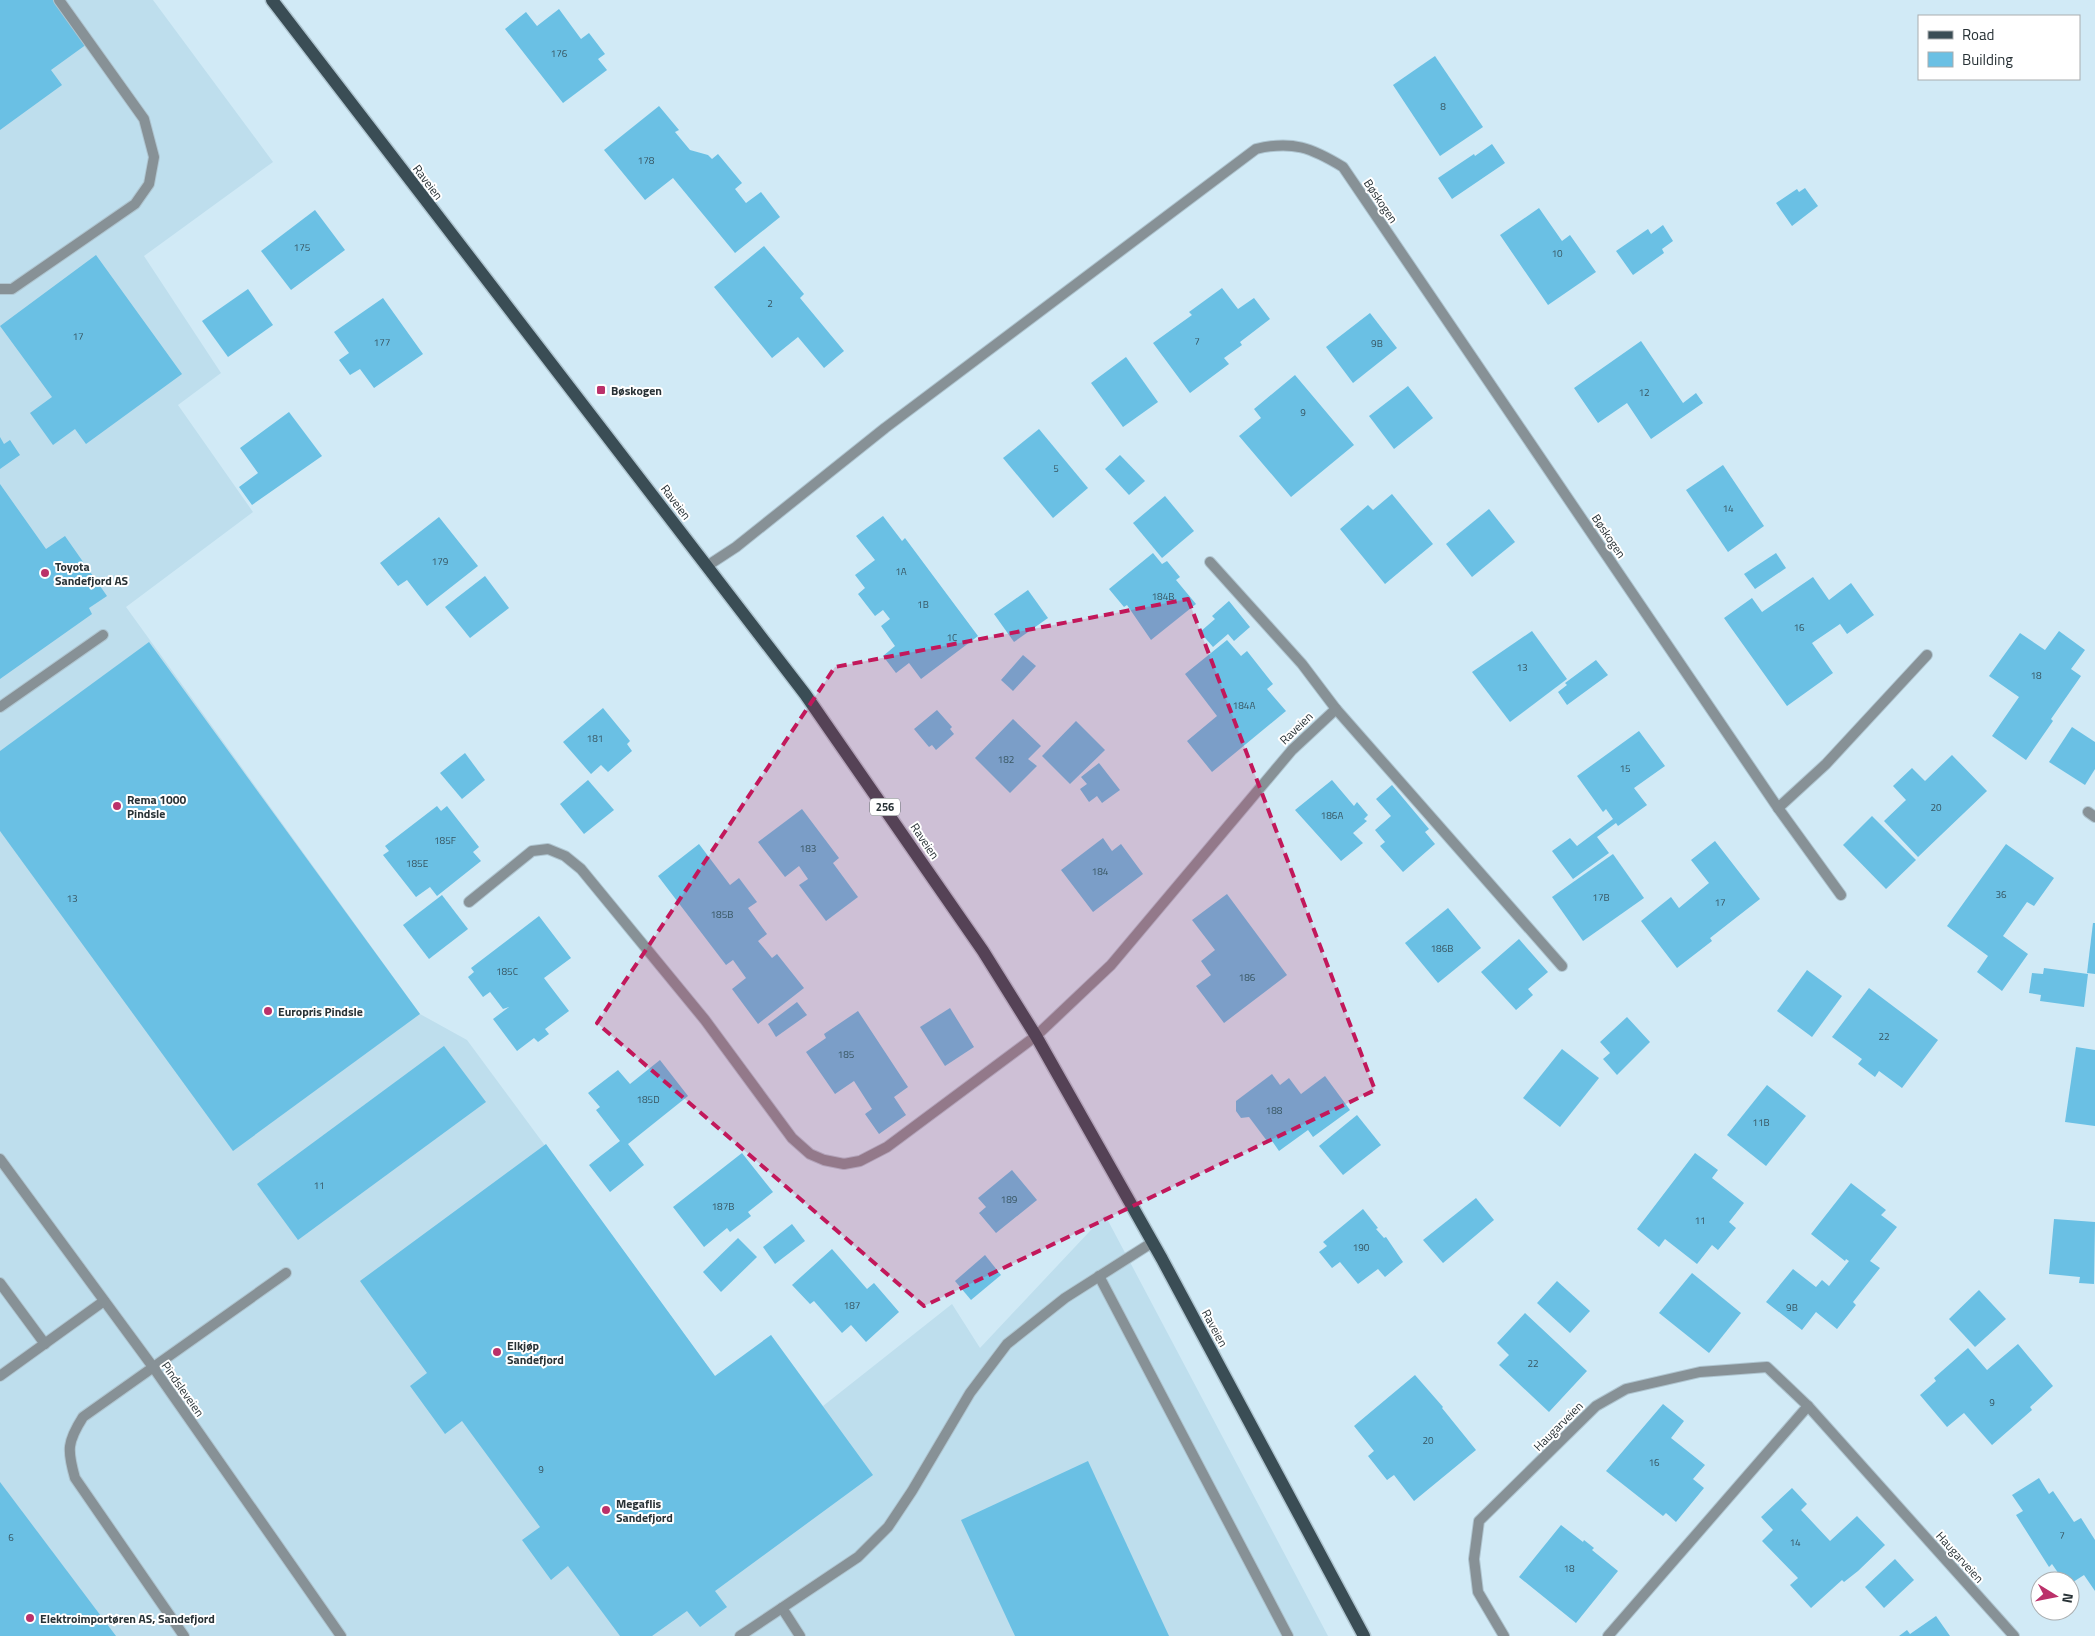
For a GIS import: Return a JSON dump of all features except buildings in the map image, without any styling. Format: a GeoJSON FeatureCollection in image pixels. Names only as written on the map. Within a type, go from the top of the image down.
{"type":"FeatureCollection","features":[{"type":"Feature","properties":{"kind":"main road","name":"Raveien"},"geometry":{"type":"LineString","coordinates":[[272,0],[805,694],[868,782],[983,952],[1036,1036],[1153,1242],[1364,1636]]}},
{"type":"Feature","properties":{"kind":"street"},"geometry":{"type":"LineString","coordinates":[[0,289],[12,289],[127,210],[135,204],[149,184],[154,157],[144,119],[59,0]]}},
{"type":"Feature","properties":{"kind":"street","name":"Bøskogen"},"geometry":{"type":"LineString","coordinates":[[707,566],[736,547],[885,428],[1256,149],[1276,144],[1292,145],[1317,152],[1343,167],[1778,808],[1841,895]]}},
{"type":"Feature","properties":{"kind":"street"},"geometry":{"type":"LineString","coordinates":[[1210,562],[1302,664],[1336,709],[1562,966]]}},
{"type":"Feature","properties":{"kind":"street"},"geometry":{"type":"LineString","coordinates":[[0,707],[103,635]]}},
{"type":"Feature","properties":{"kind":"street"},"geometry":{"type":"LineString","coordinates":[[1778,808],[1826,764],[1927,654]]}},
{"type":"Feature","properties":{"kind":"street","name":"Raveien"},"geometry":{"type":"LineString","coordinates":[[1036,1036],[1111,965],[1292,750],[1336,709]]}},
{"type":"Feature","properties":{"kind":"street"},"geometry":{"type":"LineString","coordinates":[[469,902],[532,851],[548,849],[565,856],[581,869],[699,1013],[792,1138],[810,1154],[824,1160],[844,1164],[860,1161],[887,1147],[1036,1036]]}},
{"type":"Feature","properties":{"kind":"street","name":"Pindsleveien"},"geometry":{"type":"LineString","coordinates":[[0,1159],[153,1367],[341,1636]]}},
{"type":"Feature","properties":{"kind":"street"},"geometry":{"type":"LineString","coordinates":[[740,1636],[858,1557],[888,1528],[912,1492],[970,1393],[1007,1344],[1065,1298],[1153,1242]]}},
{"type":"Feature","properties":{"kind":"street"},"geometry":{"type":"LineString","coordinates":[[184,1636],[75,1478],[70,1460],[70,1437],[83,1417],[286,1273]]}},
{"type":"Feature","properties":{"kind":"street"},"geometry":{"type":"LineString","coordinates":[[1099,1276],[1288,1636]]}},
{"type":"Feature","properties":{"kind":"street"},"geometry":{"type":"LineString","coordinates":[[0,1283],[45,1344]]}},
{"type":"Feature","properties":{"kind":"street"},"geometry":{"type":"LineString","coordinates":[[0,1376],[104,1301]]}},
{"type":"Feature","properties":{"kind":"street","name":"Haugarveien"},"geometry":{"type":"LineString","coordinates":[[1504,1636],[1478,1592],[1474,1559],[1479,1521],[1596,1406],[1626,1389],[1700,1372],[1766,1367],[1808,1406],[2014,1636]]}},
{"type":"Feature","properties":{"kind":"street"},"geometry":{"type":"LineString","coordinates":[[1608,1636],[1808,1406]]}},
{"type":"Feature","properties":{"kind":"street"},"geometry":{"type":"LineString","coordinates":[[782,1608],[800,1636]]}},
{"type":"Feature","properties":{"kind":"highlighted area"},"geometry":{"type":"Polygon","coordinates":[[[1188,599],[1375,1090],[924,1306],[597,1023],[835,667],[1188,599]]]}},
{"type":"Feature","properties":{"kind":"shaded area"},"geometry":{"type":"Polygon","coordinates":[[[0,0],[153,0],[273,162],[144,256],[221,373],[178,405],[253,512],[126,607],[420,1014],[467,1040],[715,1376],[771,1335],[823,1406],[952,1304],[980,1348],[1105,1215],[1328,1636],[0,1636],[0,0]]]}},
{"type":"Feature","properties":{"kind":"place","name":"Bøskogen"},"geometry":{"type":"Point","coordinates":[601,390]}},
{"type":"Feature","properties":{"kind":"place","name":"Toyota Sandefjord AS"},"geometry":{"type":"Point","coordinates":[45,573]}},
{"type":"Feature","properties":{"kind":"place","name":"Rema 1000 Pindsle"},"geometry":{"type":"Point","coordinates":[117,806]}},
{"type":"Feature","properties":{"kind":"place","name":"Europris Pindsle"},"geometry":{"type":"Point","coordinates":[268,1011]}},
{"type":"Feature","properties":{"kind":"place","name":"Elkjøp Sandefjord"},"geometry":{"type":"Point","coordinates":[497,1352]}},
{"type":"Feature","properties":{"kind":"place","name":"Megaflis Sandefjord"},"geometry":{"type":"Point","coordinates":[606,1510]}},
{"type":"Feature","properties":{"kind":"place","name":"Elektroimportøren AS, Sandefjord"},"geometry":{"type":"Point","coordinates":[30,1618]}}]}
